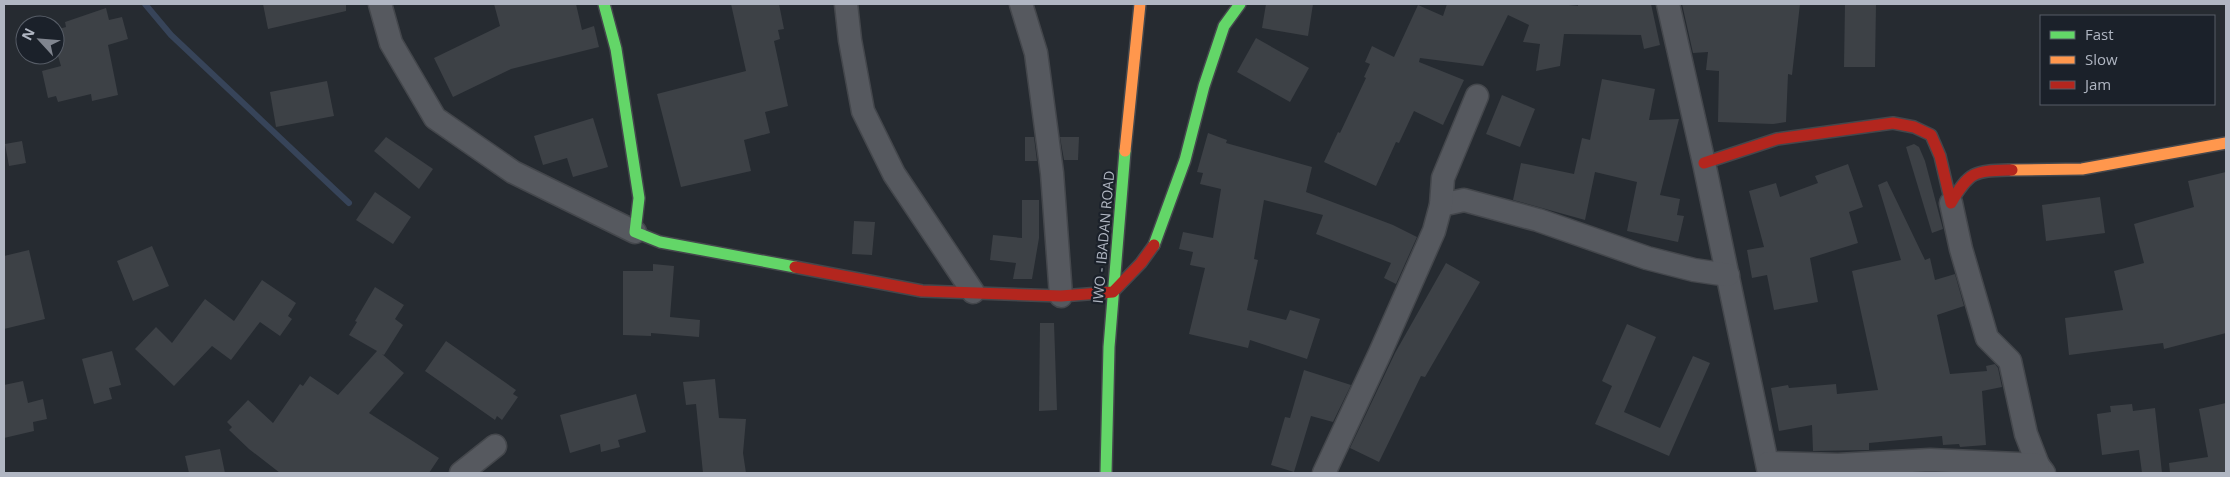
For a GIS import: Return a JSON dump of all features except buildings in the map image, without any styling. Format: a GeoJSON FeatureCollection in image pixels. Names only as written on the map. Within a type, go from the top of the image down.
{"type":"FeatureCollection","features":[{"type":"Feature","properties":{"kind":"street"},"geometry":{"type":"LineString","coordinates":[[380,4],[391,43],[435,118],[513,172],[635,232],[660,242],[922,291],[1061,296],[1113,292],[1134,268],[1149,256],[1185,160],[1204,86],[1224,26],[1240,4]]}},
{"type":"Feature","properties":{"kind":"street"},"geometry":{"type":"LineString","coordinates":[[604,4],[616,49],[639,198],[635,232]]}},
{"type":"Feature","properties":{"kind":"street"},"geometry":{"type":"LineString","coordinates":[[846,4],[862,111],[894,174],[973,292]]}},
{"type":"Feature","properties":{"kind":"street"},"geometry":{"type":"LineString","coordinates":[[1020,4],[1036,53],[1052,173],[1061,296]]}},
{"type":"Feature","properties":{"kind":"street","name":"IWO - IBADAN ROAD"},"geometry":{"type":"LineString","coordinates":[[1106,473],[1109,347],[1140,4]]}},
{"type":"Feature","properties":{"kind":"street"},"geometry":{"type":"LineString","coordinates":[[1668,4],[1728,274],[1768,468],[1930,460],[2041,469],[2026,434],[2010,361],[1987,338],[1961,249],[1940,156],[1931,135],[1914,127],[1893,123],[1777,140],[1704,163]]}},
{"type":"Feature","properties":{"kind":"street"},"geometry":{"type":"LineString","coordinates":[[1324,473],[1434,231],[1441,205],[1443,178],[1477,96]]}},
{"type":"Feature","properties":{"kind":"street"},"geometry":{"type":"LineString","coordinates":[[1951,203],[1964,181],[1982,171],[2082,170],[2226,143]]}},
{"type":"Feature","properties":{"kind":"street"},"geometry":{"type":"LineString","coordinates":[[1441,205],[1464,200],[1538,220],[1647,258],[1694,270],[1728,274]]}},
{"type":"Feature","properties":{"kind":"street"},"geometry":{"type":"LineString","coordinates":[[462,473],[495,446]]}},
{"type":"Feature","properties":{"kind":"waterway"},"geometry":{"type":"LineString","coordinates":[[145,4],[171,35],[349,203]]}},
{"type":"Feature","properties":{"kind":"traffic: fast"},"geometry":{"type":"LineString","coordinates":[[604,4],[616,49],[639,198],[635,232],[660,242],[795,267]]}},
{"type":"Feature","properties":{"kind":"traffic: fast"},"geometry":{"type":"LineString","coordinates":[[1154,245],[1185,160],[1204,86],[1224,26],[1240,4]]}},
{"type":"Feature","properties":{"kind":"traffic: fast"},"geometry":{"type":"LineString","coordinates":[[1106,473],[1109,347],[1125,151]]}},
{"type":"Feature","properties":{"kind":"traffic: slow"},"geometry":{"type":"LineString","coordinates":[[1125,151],[1140,4]]}},
{"type":"Feature","properties":{"kind":"traffic: slow"},"geometry":{"type":"LineString","coordinates":[[2012,170],[2082,169],[2226,143]]}},
{"type":"Feature","properties":{"kind":"traffic: jam"},"geometry":{"type":"LineString","coordinates":[[1704,163],[1777,139],[1893,123],[1914,127],[1931,135],[1940,156],[1951,203],[1963,184],[1975,174],[2012,170]]}},
{"type":"Feature","properties":{"kind":"traffic: jam"},"geometry":{"type":"LineString","coordinates":[[795,267],[922,291],[1061,296],[1113,292],[1141,263],[1154,245]]}}]}
